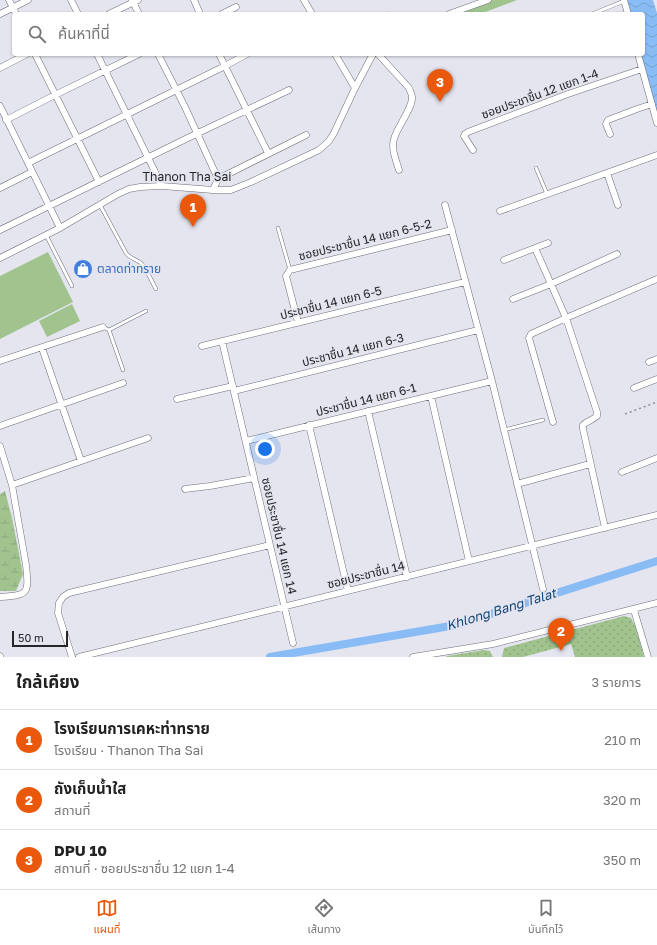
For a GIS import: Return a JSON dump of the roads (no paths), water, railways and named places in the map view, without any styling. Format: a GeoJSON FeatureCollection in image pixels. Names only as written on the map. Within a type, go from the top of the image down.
{"type":"FeatureCollection","features":[{"type":"Feature","properties":{"kind":"street"},"geometry":{"type":"LineString","coordinates":[[9,0],[15,12]]}},
{"type":"Feature","properties":{"kind":"street"},"geometry":{"type":"LineString","coordinates":[[0,14],[28,0]]}},
{"type":"Feature","properties":{"kind":"street"},"geometry":{"type":"LineString","coordinates":[[71,0],[77,12]]}},
{"type":"Feature","properties":{"kind":"street"},"geometry":{"type":"LineString","coordinates":[[194,0],[199,12]]}},
{"type":"Feature","properties":{"kind":"street"},"geometry":{"type":"LineString","coordinates":[[304,0],[311,12]]}},
{"type":"Feature","properties":{"kind":"street"},"geometry":{"type":"LineString","coordinates":[[455,12],[488,0]]}},
{"type":"Feature","properties":{"kind":"street"},"geometry":{"type":"LineString","coordinates":[[113,12],[135,1],[138,12]]}},
{"type":"Feature","properties":{"kind":"street"},"geometry":{"type":"LineString","coordinates":[[624,1],[627,12]]}},
{"type":"Feature","properties":{"kind":"street"},"geometry":{"type":"LineString","coordinates":[[226,12],[236,7]]}},
{"type":"Feature","properties":{"kind":"street"},"geometry":{"type":"LineString","coordinates":[[0,68],[23,56]]}},
{"type":"Feature","properties":{"kind":"street"},"geometry":{"type":"LineString","coordinates":[[37,56],[99,182]]}},
{"type":"Feature","properties":{"kind":"street"},"geometry":{"type":"LineString","coordinates":[[98,56],[162,186]]}},
{"type":"Feature","properties":{"kind":"street"},"geometry":{"type":"LineString","coordinates":[[6,120],[135,56]]}},
{"type":"Feature","properties":{"kind":"street"},"geometry":{"type":"LineString","coordinates":[[159,56],[198,133],[218,179]]}},
{"type":"Feature","properties":{"kind":"street"},"geometry":{"type":"LineString","coordinates":[[220,56],[268,153]]}},
{"type":"Feature","properties":{"kind":"street"},"geometry":{"type":"LineString","coordinates":[[28,163],[243,56]]}},
{"type":"Feature","properties":{"kind":"street"},"geometry":{"type":"LineString","coordinates":[[336,56],[355,88]]}},
{"type":"Feature","properties":{"kind":"street","name":"Thanon Tha Sai"},"geometry":{"type":"LineString","coordinates":[[0,258],[60,228],[100,204],[129,189],[162,186],[231,190],[312,153],[329,141],[355,88],[373,56]]}},
{"type":"Feature","properties":{"kind":"street"},"geometry":{"type":"LineString","coordinates":[[380,56],[409,88],[413,98],[394,140],[393,148],[399,170]]}},
{"type":"Feature","properties":{"kind":"street"},"geometry":{"type":"LineString","coordinates":[[639,56],[657,123]]}},
{"type":"Feature","properties":{"kind":"street","name":"ซอยประชาชื่น 12 แยก 1-4"},"geometry":{"type":"LineString","coordinates":[[473,150],[464,136],[468,132],[642,68]]}},
{"type":"Feature","properties":{"kind":"street"},"geometry":{"type":"LineString","coordinates":[[0,230],[288,90]]}},
{"type":"Feature","properties":{"kind":"street"},"geometry":{"type":"LineString","coordinates":[[610,134],[606,124],[608,120],[652,104]]}},
{"type":"Feature","properties":{"kind":"street"},"geometry":{"type":"LineString","coordinates":[[0,107],[60,228]]}},
{"type":"Feature","properties":{"kind":"street"},"geometry":{"type":"LineString","coordinates":[[213,190],[218,179],[306,134]]}},
{"type":"Feature","properties":{"kind":"street"},"geometry":{"type":"LineString","coordinates":[[500,211],[657,155]]}},
{"type":"Feature","properties":{"kind":"street"},"geometry":{"type":"LineString","coordinates":[[0,188],[32,172]]}},
{"type":"Feature","properties":{"kind":"street"},"geometry":{"type":"LineString","coordinates":[[607,173],[618,205]]}},
{"type":"Feature","properties":{"kind":"street"},"geometry":{"type":"LineString","coordinates":[[445,205],[492,381],[543,589]]}},
{"type":"Feature","properties":{"kind":"street","name":"ซอยประชาชื่น 14 แยก 6-5-2"},"geometry":{"type":"LineString","coordinates":[[298,322],[286,276],[290,270],[452,230]]}},
{"type":"Feature","properties":{"kind":"street"},"geometry":{"type":"LineString","coordinates":[[504,260],[548,242]]}},
{"type":"Feature","properties":{"kind":"street"},"geometry":{"type":"LineString","coordinates":[[535,248],[566,318],[597,412],[597,416],[586,422],[583,425],[583,429],[606,528]]}},
{"type":"Feature","properties":{"kind":"street"},"geometry":{"type":"LineString","coordinates":[[513,299],[551,284],[617,254]]}},
{"type":"Feature","properties":{"kind":"street"},"geometry":{"type":"LineString","coordinates":[[552,422],[529,338],[531,334],[657,279]]}},
{"type":"Feature","properties":{"kind":"street","name":"ประชาชื่น 14 แยก 6-5"},"geometry":{"type":"LineString","coordinates":[[202,346],[465,282]]}},
{"type":"Feature","properties":{"kind":"street"},"geometry":{"type":"LineString","coordinates":[[0,361],[106,328]]}},
{"type":"Feature","properties":{"kind":"street","name":"ประชาชื่น 14 แยก 6-3"},"geometry":{"type":"LineString","coordinates":[[177,399],[233,388],[478,330]]}},
{"type":"Feature","properties":{"kind":"street","name":"ซอยประชาชื่น 14 แยก 14"},"geometry":{"type":"LineString","coordinates":[[222,341],[293,643]]}},
{"type":"Feature","properties":{"kind":"street"},"geometry":{"type":"LineString","coordinates":[[42,348],[81,461]]}},
{"type":"Feature","properties":{"kind":"street"},"geometry":{"type":"LineString","coordinates":[[649,362],[657,359]]}},
{"type":"Feature","properties":{"kind":"street"},"geometry":{"type":"LineString","coordinates":[[634,388],[657,380]]}},
{"type":"Feature","properties":{"kind":"street","name":"ประชาชื่น 14 แยก 6-1"},"geometry":{"type":"LineString","coordinates":[[246,441],[492,381]]}},
{"type":"Feature","properties":{"kind":"street"},"geometry":{"type":"LineString","coordinates":[[0,426],[124,383]]}},
{"type":"Feature","properties":{"kind":"street"},"geometry":{"type":"LineString","coordinates":[[431,396],[469,561]]}},
{"type":"Feature","properties":{"kind":"street"},"geometry":{"type":"LineString","coordinates":[[368,411],[407,577]]}},
{"type":"Feature","properties":{"kind":"street"},"geometry":{"type":"LineString","coordinates":[[309,426],[348,591]]}},
{"type":"Feature","properties":{"kind":"street"},"geometry":{"type":"LineString","coordinates":[[12,485],[148,438]]}},
{"type":"Feature","properties":{"kind":"street"},"geometry":{"type":"LineString","coordinates":[[0,446],[12,485],[27,578],[27,589],[24,593],[17,596],[0,597]]}},
{"type":"Feature","properties":{"kind":"street"},"geometry":{"type":"LineString","coordinates":[[622,472],[657,458]]}},
{"type":"Feature","properties":{"kind":"street"},"geometry":{"type":"LineString","coordinates":[[517,484],[590,464]]}},
{"type":"Feature","properties":{"kind":"street"},"geometry":{"type":"LineString","coordinates":[[185,489],[254,478]]}},
{"type":"Feature","properties":{"kind":"street","name":"ซอยประชาชื่น 14"},"geometry":{"type":"LineString","coordinates":[[79,657],[657,515]]}},
{"type":"Feature","properties":{"kind":"street"},"geometry":{"type":"LineString","coordinates":[[72,657],[58,613],[59,603],[63,597],[69,593],[270,545]]}},
{"type":"Feature","properties":{"kind":"street"},"geometry":{"type":"LineString","coordinates":[[413,657],[493,644],[657,604]]}},
{"type":"Feature","properties":{"kind":"street"},"geometry":{"type":"LineString","coordinates":[[634,610],[648,657]]}},
{"type":"Feature","properties":{"kind":"lane"},"geometry":{"type":"LineString","coordinates":[[597,12],[624,1]]}},
{"type":"Feature","properties":{"kind":"lane"},"geometry":{"type":"LineString","coordinates":[[536,168],[547,194]]}},
{"type":"Feature","properties":{"kind":"lane"},"geometry":{"type":"LineString","coordinates":[[100,204],[128,257],[143,265],[156,289]]}},
{"type":"Feature","properties":{"kind":"lane"},"geometry":{"type":"LineString","coordinates":[[278,228],[290,270]]}},
{"type":"Feature","properties":{"kind":"lane"},"geometry":{"type":"LineString","coordinates":[[46,235],[72,286]]}},
{"type":"Feature","properties":{"kind":"lane"},"geometry":{"type":"LineString","coordinates":[[123,370],[106,328],[146,311]]}},
{"type":"Feature","properties":{"kind":"lane"},"geometry":{"type":"LineString","coordinates":[[504,430],[543,420]]}},
{"type":"Feature","properties":{"kind":"water"},"geometry":{"type":"Polygon","coordinates":[[[626,0],[653,0],[657,13],[657,117],[641,56],[645,56],[645,12],[629,12],[626,0]]]}},
{"type":"Feature","properties":{"kind":"waterway","name":"Khlong Bang Talat"},"geometry":{"type":"LineString","coordinates":[[270,657],[456,625],[657,561]]}},
{"type":"Feature","properties":{"kind":"place","name":"DPU 10"},"geometry":{"type":"Point","coordinates":[440,102]}},
{"type":"Feature","properties":{"kind":"place","name":"โรงเรียนการเคหะท่าทราย"},"geometry":{"type":"Point","coordinates":[193,227]}},
{"type":"Feature","properties":{"kind":"place","name":"ตลาดท่าทราย"},"geometry":{"type":"Point","coordinates":[83,269]}},
{"type":"Feature","properties":{"kind":"place","name":"ถังเก็บน้ำใส"},"geometry":{"type":"Point","coordinates":[561,651]}}]}
